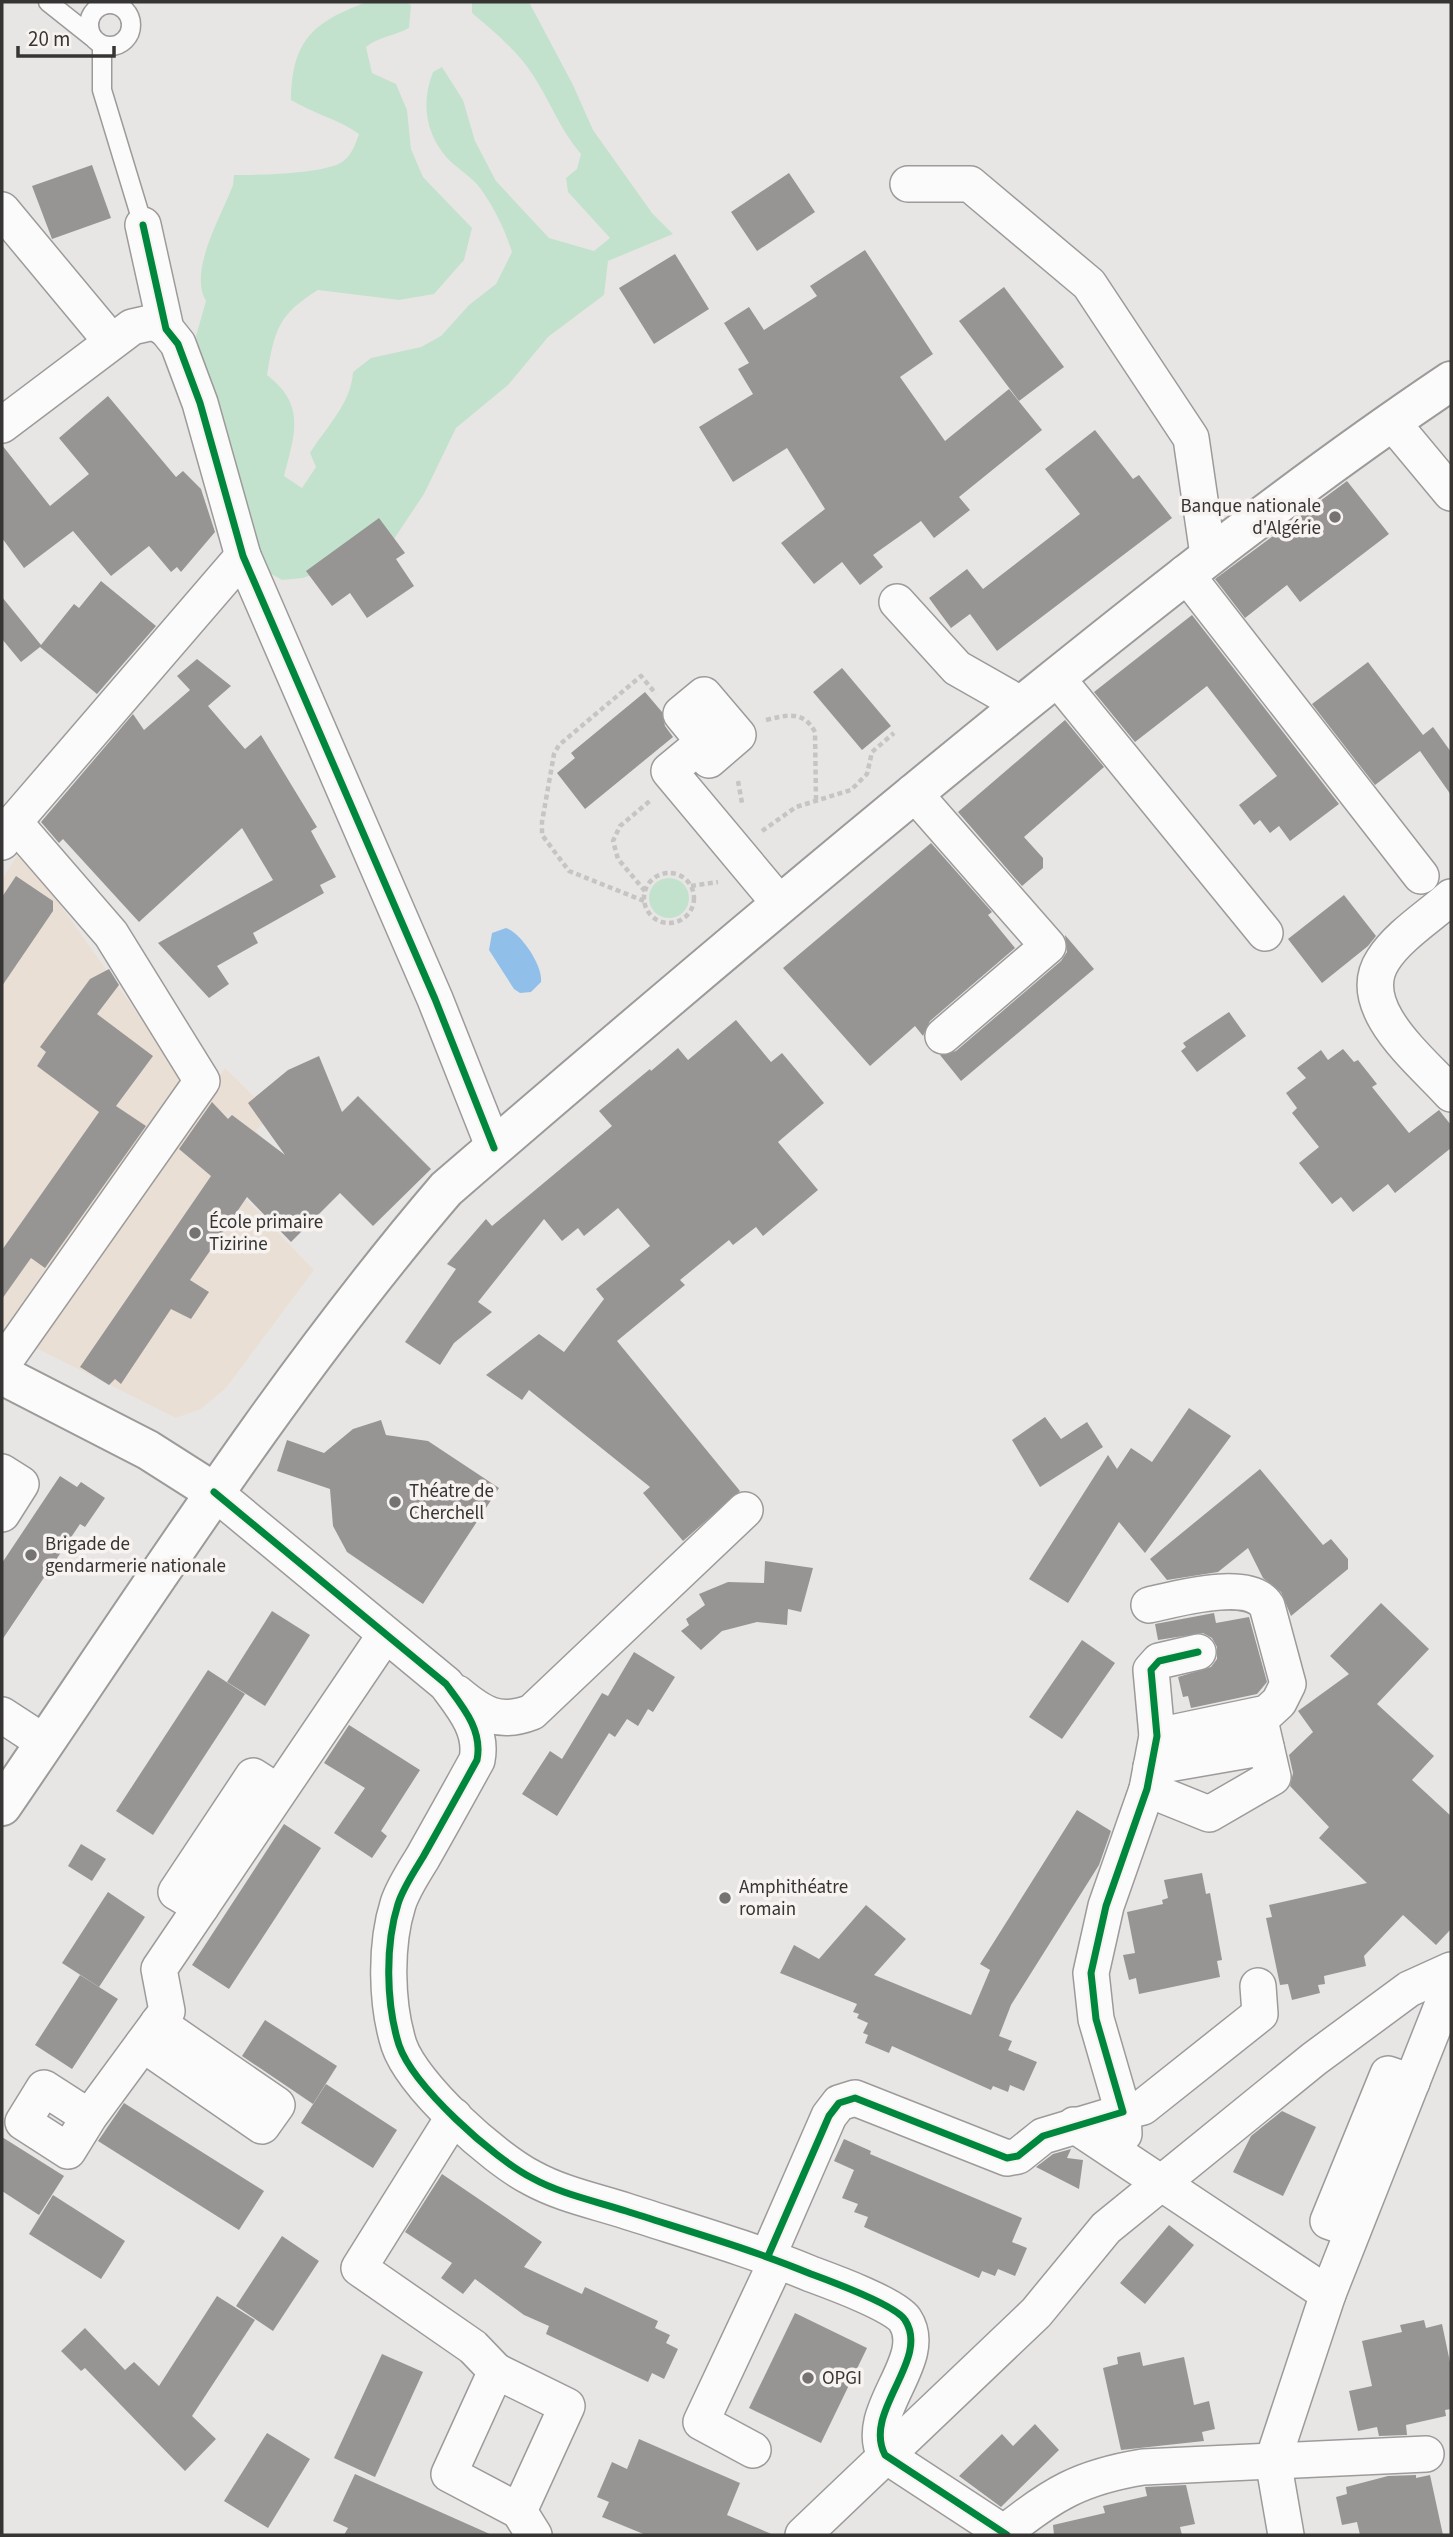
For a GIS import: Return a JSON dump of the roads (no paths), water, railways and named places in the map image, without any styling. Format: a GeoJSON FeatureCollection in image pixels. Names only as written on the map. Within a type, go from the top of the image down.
{"type":"FeatureCollection","features":[{"type":"Feature","properties":{"kind":"main road"},"geometry":{"type":"LineString","coordinates":[[2,1806],[214,1492],[383,1263],[446,1189],[913,792],[1056,677],[1197,564],[1391,421],[1451,381]]}},
{"type":"Feature","properties":{"kind":"main road"},"geometry":{"type":"LineString","coordinates":[[2,1375],[148,1450],[214,1492]]}},
{"type":"Feature","properties":{"kind":"street"},"geometry":{"type":"LineString","coordinates":[[908,184],[971,184],[1089,284],[1191,438],[1197,564],[1421,876]]}},
{"type":"Feature","properties":{"kind":"street"},"geometry":{"type":"LineString","coordinates":[[2,210],[111,341]]}},
{"type":"Feature","properties":{"kind":"street"},"geometry":{"type":"LineString","coordinates":[[143,225],[166,329]]}},
{"type":"Feature","properties":{"kind":"street"},"geometry":{"type":"LineString","coordinates":[[2,425],[132,327],[154,322],[166,329],[178,344],[200,403],[243,556],[435,999],[494,1148]]}},
{"type":"Feature","properties":{"kind":"street"},"geometry":{"type":"LineString","coordinates":[[1391,421],[1451,493]]}},
{"type":"Feature","properties":{"kind":"street"},"geometry":{"type":"LineString","coordinates":[[2,1365],[202,1081],[111,934],[8,832],[243,556]]}},
{"type":"Feature","properties":{"kind":"street"},"geometry":{"type":"LineString","coordinates":[[897,602],[957,668],[1022,705]]}},
{"type":"Feature","properties":{"kind":"street"},"geometry":{"type":"LineString","coordinates":[[1056,677],[1265,933]]}},
{"type":"Feature","properties":{"kind":"street"},"geometry":{"type":"LineString","coordinates":[[698,747],[669,771],[781,905]]}},
{"type":"Feature","properties":{"kind":"street"},"geometry":{"type":"LineString","coordinates":[[913,792],[1048,946],[943,1036]]}},
{"type":"Feature","properties":{"kind":"street"},"geometry":{"type":"LineString","coordinates":[[1451,897],[1383,959],[1374,981],[1375,998],[1382,1017],[1451,1094]]}},
{"type":"Feature","properties":{"kind":"street"},"geometry":{"type":"LineString","coordinates":[[2,1472],[21,1484],[2,1514]]}},
{"type":"Feature","properties":{"kind":"street"},"geometry":{"type":"LineString","coordinates":[[214,1492],[475,1708],[494,1718],[509,1719],[531,1712]]}},
{"type":"Feature","properties":{"kind":"street"},"geometry":{"type":"LineString","coordinates":[[471,1771],[745,1510]]}},
{"type":"Feature","properties":{"kind":"street"},"geometry":{"type":"LineString","coordinates":[[1149,1605],[1206,1593],[1244,1592],[1263,1599],[1288,1684],[1263,1732],[1273,1777],[1209,1814],[1151,1764]]}},
{"type":"Feature","properties":{"kind":"street"},"geometry":{"type":"LineString","coordinates":[[89,2118],[167,2011],[159,1969],[385,1636]]}},
{"type":"Feature","properties":{"kind":"street"},"geometry":{"type":"LineString","coordinates":[[1106,2228],[1120,2193],[1125,2157],[1123,2112],[1096,2019],[1091,1973],[1106,1906],[1151,1764],[1151,1670],[1159,1661],[1198,1652]]}},
{"type":"Feature","properties":{"kind":"street"},"geometry":{"type":"LineString","coordinates":[[446,1684],[467,1713],[478,1740],[477,1760],[398,1903],[390,1956],[393,2012],[400,2046],[422,2082],[454,2116],[509,2164],[541,2183],[773,2258],[897,2312],[905,2320],[909,2332],[910,2352],[880,2430],[879,2440],[885,2455],[1006,2534],[1046,2500],[1102,2474],[1143,2467],[1426,2454]]}},
{"type":"Feature","properties":{"kind":"street"},"geometry":{"type":"LineString","coordinates":[[2,1715],[45,1743]]}},
{"type":"Feature","properties":{"kind":"street"},"geometry":{"type":"LineString","coordinates":[[1151,1764],[1263,1732]]}},
{"type":"Feature","properties":{"kind":"street"},"geometry":{"type":"LineString","coordinates":[[803,2535],[1036,2313],[1106,2228],[1314,2059],[1409,1989],[1451,1970]]}},
{"type":"Feature","properties":{"kind":"street"},"geometry":{"type":"LineString","coordinates":[[1286,2535],[1273,2460],[1328,2294],[1451,1983]]}},
{"type":"Feature","properties":{"kind":"street"},"geometry":{"type":"LineString","coordinates":[[753,2450],[701,2422],[773,2258],[831,2112],[844,2100],[855,2098],[1007,2158],[1018,2156],[1038,2137],[1143,2106],[1260,2014],[1258,1986]]}},
{"type":"Feature","properties":{"kind":"street"},"geometry":{"type":"LineString","coordinates":[[454,2116],[359,2268],[473,2347],[496,2371],[567,2406],[527,2523],[449,2474],[496,2371]]}},
{"type":"Feature","properties":{"kind":"street"},"geometry":{"type":"LineString","coordinates":[[1074,2125],[1328,2294]]}},
{"type":"Feature","properties":{"kind":"lane"},"geometry":{"type":"LineString","coordinates":[[48,2],[97,41],[122,41],[128,36],[131,22],[124,9],[118,5],[104,3],[89,17],[97,41],[102,90],[143,225]]}},
{"type":"Feature","properties":{"kind":"water"},"geometry":{"type":"Polygon","coordinates":[[[506,928],[518,936],[535,959],[541,982],[531,992],[520,993],[514,989],[489,950],[492,933],[506,928]]]}},
{"type":"Feature","properties":{"kind":"place","name":"Banque nationale d'Algérie"},"geometry":{"type":"Point","coordinates":[1335,517]}},
{"type":"Feature","properties":{"kind":"place","name":"École primaire Tizirine"},"geometry":{"type":"Point","coordinates":[195,1233]}},
{"type":"Feature","properties":{"kind":"place","name":"Théatre de Cherchell"},"geometry":{"type":"Point","coordinates":[395,1502]}},
{"type":"Feature","properties":{"kind":"place","name":"Brigade de gendarmerie nationale"},"geometry":{"type":"Point","coordinates":[31,1555]}},
{"type":"Feature","properties":{"kind":"place","name":"Amphithéatre romain"},"geometry":{"type":"Point","coordinates":[725,1898]}},
{"type":"Feature","properties":{"kind":"place","name":"OPGI"},"geometry":{"type":"Point","coordinates":[808,2378]}}]}
